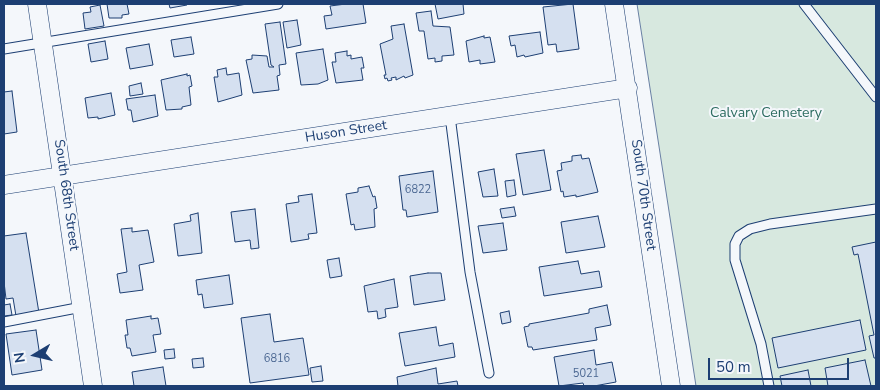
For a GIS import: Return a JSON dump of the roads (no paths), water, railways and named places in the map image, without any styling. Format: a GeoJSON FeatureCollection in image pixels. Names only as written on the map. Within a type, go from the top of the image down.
{"type":"FeatureCollection","features":[{"type":"Feature","properties":{"kind":"street","name":"South 68th Street"},"geometry":{"type":"LineString","coordinates":[[37,4],[64,176],[93,386]]}},
{"type":"Feature","properties":{"kind":"street","name":"South 70th Street"},"geometry":{"type":"LineString","coordinates":[[614,4],[671,386]]}},
{"type":"Feature","properties":{"kind":"street","name":"Huson Street"},"geometry":{"type":"LineString","coordinates":[[4,185],[628,88]]}},
{"type":"Feature","properties":{"kind":"lane"},"geometry":{"type":"LineString","coordinates":[[4,49],[278,4]]}},
{"type":"Feature","properties":{"kind":"lane"},"geometry":{"type":"LineString","coordinates":[[804,4],[876,97]]}},
{"type":"Feature","properties":{"kind":"lane"},"geometry":{"type":"LineString","coordinates":[[450,116],[470,272],[489,373]]}},
{"type":"Feature","properties":{"kind":"lane"},"geometry":{"type":"LineString","coordinates":[[769,386],[761,344],[735,260],[736,244],[739,236],[750,229],[770,224],[876,209]]}},
{"type":"Feature","properties":{"kind":"lane"},"geometry":{"type":"LineString","coordinates":[[4,322],[82,307]]}},
{"type":"Feature","properties":{"kind":"park label","name":"Calvary Cemetery"},"geometry":{"type":"Point","coordinates":[766,114]}}]}
